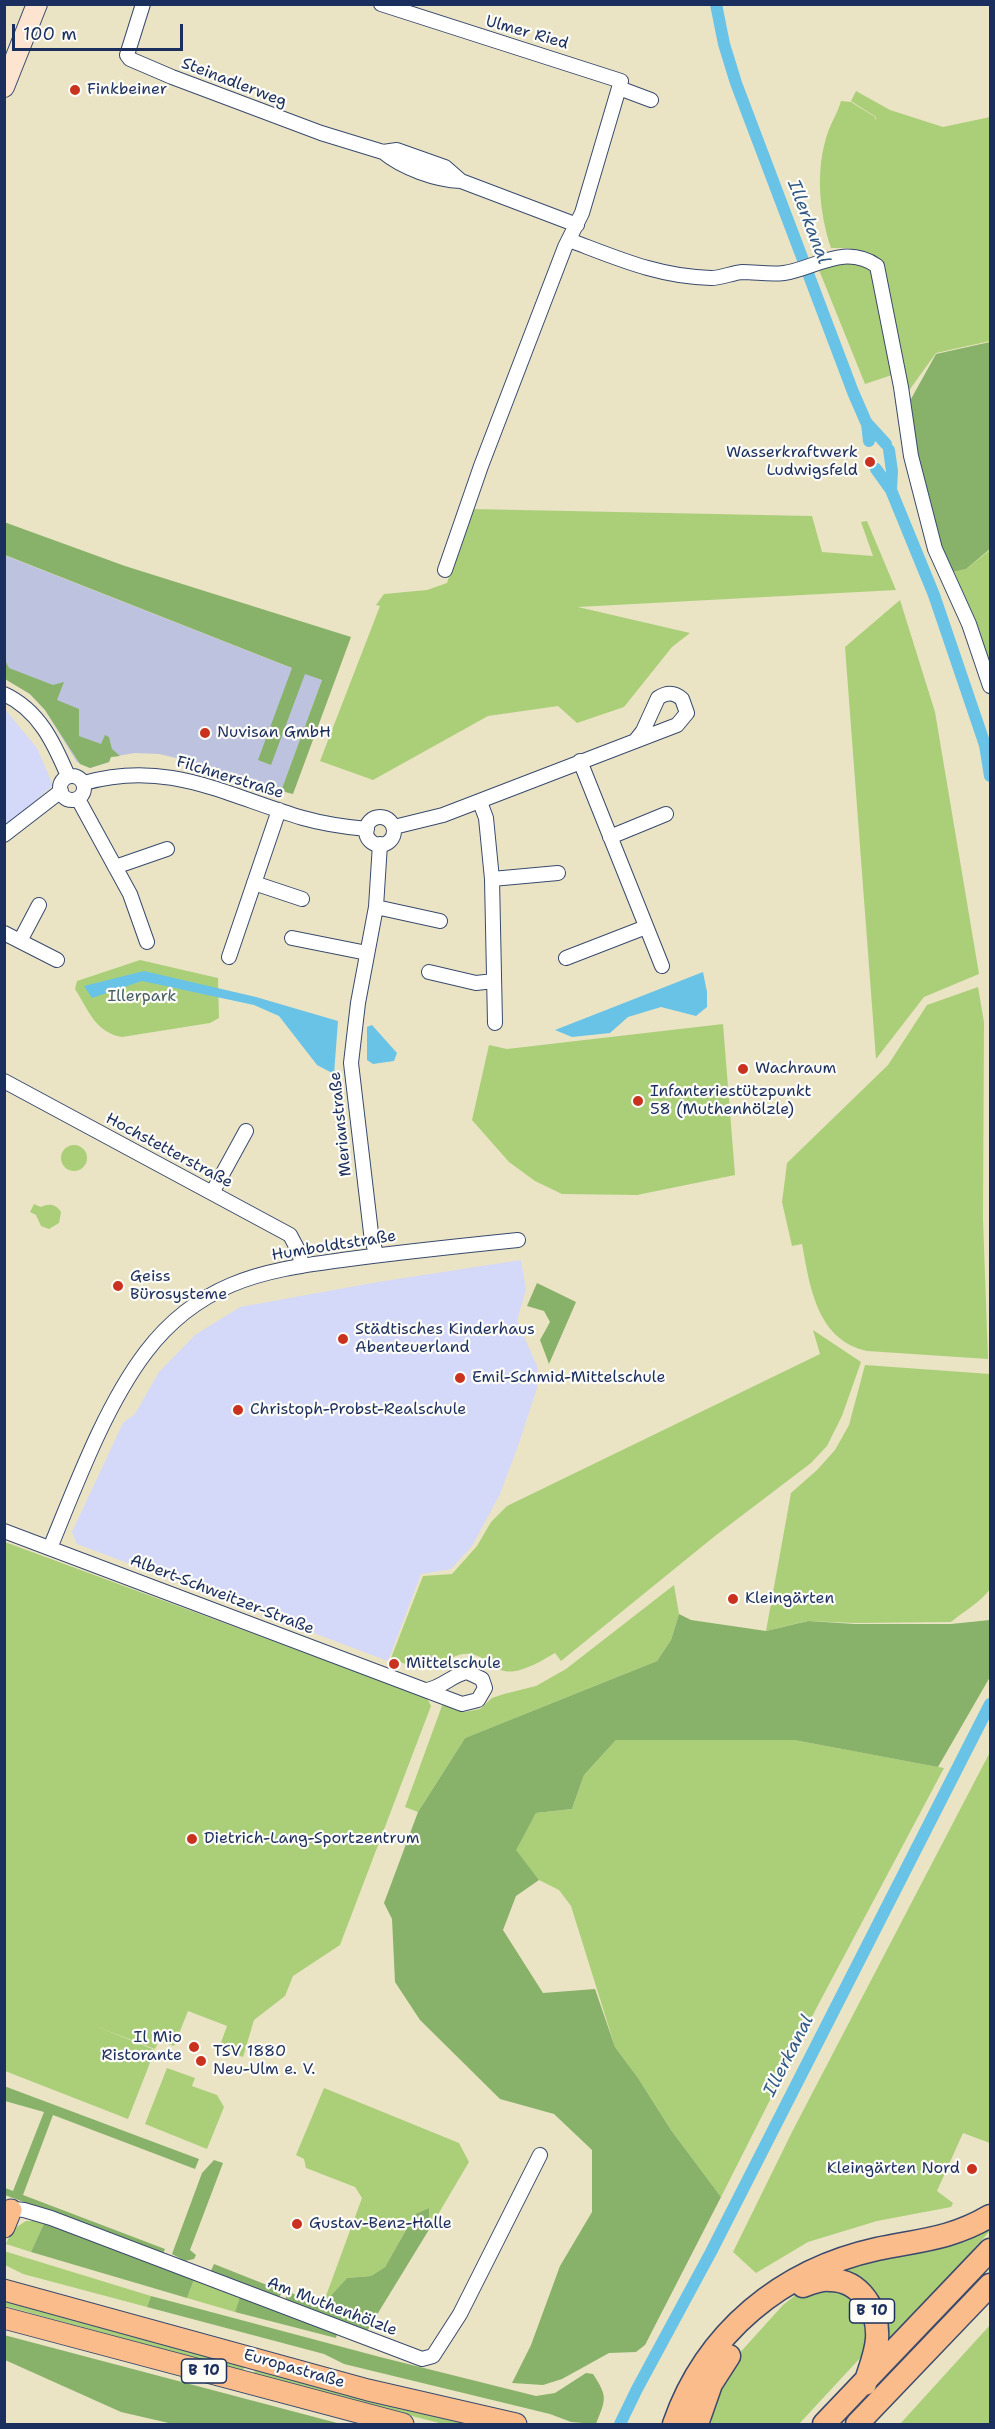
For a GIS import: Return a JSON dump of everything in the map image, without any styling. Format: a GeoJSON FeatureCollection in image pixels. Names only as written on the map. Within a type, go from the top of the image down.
{"type":"FeatureCollection","features":[{"type":"Feature","properties":{"kind":"highway"},"geometry":{"type":"LineString","coordinates":[[674,2424],[688,2392],[721,2341],[743,2317],[789,2281],[812,2270],[876,2249],[931,2240],[951,2234],[990,2216]]}},
{"type":"Feature","properties":{"kind":"highway"},"geometry":{"type":"LineString","coordinates":[[872,2392],[990,2250]]}},
{"type":"Feature","properties":{"kind":"highway","name":"B 10"},"geometry":{"type":"LineString","coordinates":[[698,2423],[703,2404],[721,2367],[751,2328],[782,2299],[803,2286],[821,2280],[838,2280],[852,2286],[862,2294],[874,2315],[878,2331],[872,2392],[857,2424]]}},
{"type":"Feature","properties":{"kind":"highway"},"geometry":{"type":"LineString","coordinates":[[872,2392],[990,2285]]}},
{"type":"Feature","properties":{"kind":"highway","name":"B 10"},"geometry":{"type":"LineString","coordinates":[[824,2424],[872,2392]]}},
{"type":"Feature","properties":{"kind":"main road"},"geometry":{"type":"LineString","coordinates":[[4,87],[37,4]]}},
{"type":"Feature","properties":{"kind":"main road","name":"Europastraße"},"geometry":{"type":"LineString","coordinates":[[8,2287],[368,2390],[516,2424]]}},
{"type":"Feature","properties":{"kind":"main road","name":"Europastraße"},"geometry":{"type":"LineString","coordinates":[[4,2318],[404,2424]]}},
{"type":"Feature","properties":{"kind":"street","name":"Steinadlerweg"},"geometry":{"type":"LineString","coordinates":[[143,4],[129,46],[127,55],[130,59],[271,115],[383,152],[397,150],[445,167],[461,181],[577,225]]}},
{"type":"Feature","properties":{"kind":"street","name":"Ulmer Ried"},"geometry":{"type":"LineString","coordinates":[[381,4],[602,74],[621,81],[619,88],[651,100]]}},
{"type":"Feature","properties":{"kind":"street"},"geometry":{"type":"LineString","coordinates":[[445,570],[481,466],[569,240],[585,205],[619,88]]}},
{"type":"Feature","properties":{"kind":"street"},"geometry":{"type":"LineString","coordinates":[[569,240],[676,276],[716,278],[741,272],[787,272],[818,261],[845,257],[859,258],[874,263],[878,269],[901,387],[911,456],[934,549],[969,624],[990,686]]}},
{"type":"Feature","properties":{"kind":"street"},"geometry":{"type":"LineString","coordinates":[[4,694],[24,705],[36,717],[54,746],[68,776]]}},
{"type":"Feature","properties":{"kind":"street","name":"Filchnerstraße"},"geometry":{"type":"LineString","coordinates":[[84,783],[124,774],[165,775],[316,821],[366,829],[370,821],[378,817],[387,819],[394,827],[434,818],[480,802],[636,740]]}},
{"type":"Feature","properties":{"kind":"street"},"geometry":{"type":"LineString","coordinates":[[580,761],[662,966]]}},
{"type":"Feature","properties":{"kind":"street"},"geometry":{"type":"LineString","coordinates":[[68,776],[79,777],[84,783],[83,794],[78,799],[65,798],[61,791],[60,784],[68,776]]}},
{"type":"Feature","properties":{"kind":"street"},"geometry":{"type":"LineString","coordinates":[[4,835],[61,791]]}},
{"type":"Feature","properties":{"kind":"street"},"geometry":{"type":"LineString","coordinates":[[78,799],[130,894],[147,942]]}},
{"type":"Feature","properties":{"kind":"street"},"geometry":{"type":"LineString","coordinates":[[480,802],[486,818],[492,879],[495,1023]]}},
{"type":"Feature","properties":{"kind":"street"},"geometry":{"type":"LineString","coordinates":[[229,957],[279,810]]}},
{"type":"Feature","properties":{"kind":"street"},"geometry":{"type":"LineString","coordinates":[[610,837],[666,814]]}},
{"type":"Feature","properties":{"kind":"street"},"geometry":{"type":"LineString","coordinates":[[366,829],[372,841],[380,844],[392,838],[394,827]]}},
{"type":"Feature","properties":{"kind":"street","name":"Merianstraße"},"geometry":{"type":"LineString","coordinates":[[376,1255],[371,1233],[351,1063],[358,1004],[376,907],[380,844]]}},
{"type":"Feature","properties":{"kind":"street"},"geometry":{"type":"LineString","coordinates":[[115,867],[167,849]]}},
{"type":"Feature","properties":{"kind":"street"},"geometry":{"type":"LineString","coordinates":[[492,879],[558,873]]}},
{"type":"Feature","properties":{"kind":"street"},"geometry":{"type":"LineString","coordinates":[[254,883],[302,899]]}},
{"type":"Feature","properties":{"kind":"street"},"geometry":{"type":"LineString","coordinates":[[20,941],[39,905]]}},
{"type":"Feature","properties":{"kind":"street"},"geometry":{"type":"LineString","coordinates":[[376,907],[440,921]]}},
{"type":"Feature","properties":{"kind":"street"},"geometry":{"type":"LineString","coordinates":[[566,958],[646,927]]}},
{"type":"Feature","properties":{"kind":"street"},"geometry":{"type":"LineString","coordinates":[[4,933],[57,960]]}},
{"type":"Feature","properties":{"kind":"street"},"geometry":{"type":"LineString","coordinates":[[292,938],[367,953]]}},
{"type":"Feature","properties":{"kind":"street"},"geometry":{"type":"LineString","coordinates":[[429,972],[476,983],[494,981]]}},
{"type":"Feature","properties":{"kind":"street","name":"Hochstetterstraße"},"geometry":{"type":"LineString","coordinates":[[4,1081],[290,1235],[299,1252],[302,1266]]}},
{"type":"Feature","properties":{"kind":"street"},"geometry":{"type":"LineString","coordinates":[[212,1193],[246,1131]]}},
{"type":"Feature","properties":{"kind":"street","name":"Humboldtstraße"},"geometry":{"type":"LineString","coordinates":[[50,1548],[100,1432],[130,1376],[154,1343],[182,1315],[221,1290],[244,1280],[302,1266],[376,1255],[518,1240]]}},
{"type":"Feature","properties":{"kind":"street","name":"Albert-Schweitzer-Straße"},"geometry":{"type":"LineString","coordinates":[[4,1531],[427,1690]]}},
{"type":"Feature","properties":{"kind":"street","name":"Am Muthenhölzle"},"geometry":{"type":"LineString","coordinates":[[7,2215],[24,2210],[51,2218],[416,2358],[426,2359],[433,2356],[460,2314],[540,2155]]}},
{"type":"Feature","properties":{"kind":"shaded area","name":"Nuvisan GmbH"},"geometry":{"type":"Polygon","coordinates":[[[4,555],[322,680],[281,791],[185,760],[159,754],[135,753],[111,757],[109,762],[90,768],[77,762],[45,710],[30,694],[5,679],[4,555]]]}},
{"type":"Feature","properties":{"kind":"shaded area"},"geometry":{"type":"Polygon","coordinates":[[[4,708],[37,748],[53,785],[4,829],[4,708]]]}},
{"type":"Feature","properties":{"kind":"shaded area"},"geometry":{"type":"Polygon","coordinates":[[[521,1260],[526,1289],[517,1321],[537,1366],[537,1388],[518,1446],[500,1494],[472,1546],[451,1569],[421,1574],[388,1661],[77,1544],[72,1532],[123,1423],[135,1414],[159,1372],[195,1335],[240,1307],[378,1282],[521,1260]]]}},
{"type":"Feature","properties":{"kind":"green space"},"geometry":{"type":"Polygon","coordinates":[[[856,91],[890,110],[943,127],[990,117],[990,341],[936,353],[908,392],[880,264],[849,248],[831,248],[821,205],[821,161],[828,132],[841,101],[851,102],[875,117],[876,121],[876,117],[851,101],[856,91]]]}},
{"type":"Feature","properties":{"kind":"green space"},"geometry":{"type":"Polygon","coordinates":[[[850,260],[870,269],[876,277],[895,374],[865,384],[817,265],[850,260]]]}},
{"type":"Feature","properties":{"kind":"green space"},"geometry":{"type":"Polygon","coordinates":[[[990,342],[990,549],[966,569],[949,573],[912,483],[911,399],[936,354],[990,342]]]}},
{"type":"Feature","properties":{"kind":"green space"},"geometry":{"type":"Polygon","coordinates":[[[471,509],[812,516],[822,552],[873,556],[861,522],[867,521],[896,590],[578,607],[690,633],[672,647],[624,707],[577,723],[558,706],[488,716],[373,780],[320,761],[380,606],[376,605],[384,594],[427,590],[447,583],[471,509]]]}},
{"type":"Feature","properties":{"kind":"green space"},"geometry":{"type":"Polygon","coordinates":[[[4,522],[125,566],[351,637],[293,794],[281,791],[322,680],[305,674],[271,765],[258,760],[292,668],[5,555],[4,522]]]}},
{"type":"Feature","properties":{"kind":"green space"},"geometry":{"type":"Polygon","coordinates":[[[990,550],[990,673],[950,573],[966,569],[990,550]]]}},
{"type":"Feature","properties":{"kind":"green space"},"geometry":{"type":"Polygon","coordinates":[[[900,600],[935,712],[979,974],[924,997],[876,1059],[845,647],[900,600]]]}},
{"type":"Feature","properties":{"kind":"green space"},"geometry":{"type":"Polygon","coordinates":[[[5,660],[9,668],[53,685],[64,682],[57,700],[79,709],[79,736],[101,744],[105,735],[109,737],[112,749],[120,756],[111,757],[109,762],[90,768],[80,764],[45,710],[30,694],[5,679],[5,660]]]}},
{"type":"Feature","properties":{"kind":"green space","name":"Illerpark"},"geometry":{"type":"Polygon","coordinates":[[[140,960],[218,978],[219,1018],[210,1023],[122,1037],[105,1030],[89,1013],[75,989],[77,981],[140,960]]]}},
{"type":"Feature","properties":{"kind":"green space"},"geometry":{"type":"Polygon","coordinates":[[[978,987],[984,1022],[983,1219],[988,1359],[867,1351],[850,1345],[837,1336],[827,1324],[813,1294],[802,1244],[792,1246],[782,1202],[787,1163],[888,1065],[927,1005],[978,987]]]}},
{"type":"Feature","properties":{"kind":"green space"},"geometry":{"type":"Polygon","coordinates":[[[723,1024],[735,1175],[637,1195],[562,1194],[535,1181],[509,1162],[472,1120],[489,1045],[507,1049],[723,1024]]]}},
{"type":"Feature","properties":{"kind":"green space"},"geometry":{"type":"Polygon","coordinates":[[[74,1145],[83,1149],[87,1158],[83,1167],[74,1171],[65,1167],[61,1158],[65,1149],[74,1145]]]}},
{"type":"Feature","properties":{"kind":"green space"},"geometry":{"type":"Polygon","coordinates":[[[34,1204],[41,1207],[50,1205],[57,1207],[61,1212],[59,1223],[49,1229],[41,1226],[36,1215],[30,1212],[34,1204]]]}},
{"type":"Feature","properties":{"kind":"green space"},"geometry":{"type":"Polygon","coordinates":[[[537,1283],[576,1302],[549,1364],[540,1340],[550,1322],[544,1311],[527,1306],[537,1283]]]}},
{"type":"Feature","properties":{"kind":"green space"},"geometry":{"type":"Polygon","coordinates":[[[813,1330],[861,1362],[842,1416],[827,1446],[811,1463],[715,1536],[561,1661],[555,1653],[520,1670],[505,1671],[470,1654],[458,1655],[428,1668],[409,1666],[391,1658],[423,1576],[452,1574],[477,1546],[491,1522],[507,1506],[820,1354],[813,1330]]]}},
{"type":"Feature","properties":{"kind":"green space"},"geometry":{"type":"Polygon","coordinates":[[[865,1365],[990,1374],[990,1589],[951,1622],[807,1621],[766,1631],[791,1493],[835,1450],[849,1425],[865,1365]]]}},
{"type":"Feature","properties":{"kind":"green space","name":"Dietrich-Lang-Sportzentrum"},"geometry":{"type":"Polygon","coordinates":[[[5,1542],[427,1698],[431,1706],[340,1945],[293,1976],[285,1996],[254,2020],[243,2057],[219,2048],[227,2026],[188,2011],[174,2046],[159,2041],[155,2049],[95,2026],[155,2050],[128,2119],[5,2071],[5,1542]]]}},
{"type":"Feature","properties":{"kind":"green space"},"geometry":{"type":"Polygon","coordinates":[[[674,1585],[679,1614],[671,1640],[657,1661],[465,1738],[418,1812],[405,1807],[443,1703],[465,1712],[480,1709],[492,1698],[536,1686],[566,1669],[674,1585]]]}},
{"type":"Feature","properties":{"kind":"green space"},"geometry":{"type":"Polygon","coordinates":[[[679,1614],[691,1620],[766,1631],[808,1621],[855,1624],[951,1624],[990,1620],[990,1677],[938,1767],[794,1740],[616,1740],[584,1775],[572,1809],[536,1813],[516,1850],[539,1880],[516,1896],[503,1930],[543,1993],[595,1989],[615,2047],[671,2130],[721,2197],[645,2345],[636,2352],[609,2353],[562,2379],[543,2385],[512,2383],[531,2345],[560,2266],[592,2212],[592,2150],[554,2114],[500,2099],[420,2020],[395,1982],[392,1919],[384,1903],[418,1812],[465,1738],[657,1661],[671,1640],[679,1614]]]}},
{"type":"Feature","properties":{"kind":"green space"},"geometry":{"type":"Polygon","coordinates":[[[616,1740],[794,1740],[944,1768],[817,2007],[721,2197],[671,2130],[615,2047],[571,1906],[559,1890],[539,1880],[515,1850],[536,1813],[572,1809],[584,1775],[616,1740]]]}},
{"type":"Feature","properties":{"kind":"green space"},"geometry":{"type":"Polygon","coordinates":[[[990,1752],[990,2143],[963,2133],[937,2191],[953,2203],[951,2207],[877,2221],[808,2242],[756,2273],[733,2252],[793,2130],[990,1752]]]}},
{"type":"Feature","properties":{"kind":"green space"},"geometry":{"type":"Polygon","coordinates":[[[167,2068],[195,2078],[192,2086],[217,2095],[224,2107],[207,2149],[145,2124],[167,2068]]]}},
{"type":"Feature","properties":{"kind":"green space"},"geometry":{"type":"Polygon","coordinates":[[[4,2086],[199,2159],[195,2169],[53,2115],[23,2195],[165,2249],[163,2254],[5,2195],[5,2188],[13,2191],[44,2112],[5,2101],[4,2086]]]}},
{"type":"Feature","properties":{"kind":"green space"},"geometry":{"type":"Polygon","coordinates":[[[324,2088],[459,2143],[469,2162],[430,2228],[429,2208],[415,2214],[385,2267],[371,2276],[347,2278],[323,2304],[362,2198],[355,2187],[306,2168],[304,2159],[296,2155],[324,2088]]]}},
{"type":"Feature","properties":{"kind":"green space"},"geometry":{"type":"Polygon","coordinates":[[[214,2160],[223,2163],[190,2250],[196,2255],[194,2259],[185,2261],[172,2254],[202,2173],[214,2160]]]}},
{"type":"Feature","properties":{"kind":"green space"},"geometry":{"type":"Polygon","coordinates":[[[429,2208],[430,2228],[367,2331],[285,2300],[288,2292],[323,2304],[347,2278],[371,2276],[385,2267],[415,2214],[429,2208]]]}},
{"type":"Feature","properties":{"kind":"green space"},"geometry":{"type":"Polygon","coordinates":[[[26,2221],[45,2221],[31,2252],[6,2244],[12,2230],[26,2221]]]}},
{"type":"Feature","properties":{"kind":"green space"},"geometry":{"type":"Polygon","coordinates":[[[45,2221],[195,2277],[187,2298],[31,2252],[45,2221]]]}},
{"type":"Feature","properties":{"kind":"green space"},"geometry":{"type":"Polygon","coordinates":[[[990,2225],[990,2231],[887,2345],[882,2328],[825,2273],[990,2225]]]}},
{"type":"Feature","properties":{"kind":"green space"},"geometry":{"type":"Polygon","coordinates":[[[4,2251],[151,2296],[147,2307],[23,2274],[5,2265],[4,2251]]]}},
{"type":"Feature","properties":{"kind":"green space"},"geometry":{"type":"Polygon","coordinates":[[[214,2264],[282,2291],[279,2298],[210,2273],[214,2264]]]}},
{"type":"Feature","properties":{"kind":"green space"},"geometry":{"type":"Polygon","coordinates":[[[195,2277],[241,2293],[235,2312],[187,2298],[195,2277]]]}},
{"type":"Feature","properties":{"kind":"green space"},"geometry":{"type":"Polygon","coordinates":[[[839,2289],[865,2311],[867,2337],[862,2356],[799,2424],[711,2424],[715,2398],[736,2357],[783,2305],[798,2293],[839,2289]]]}},
{"type":"Feature","properties":{"kind":"green space"},"geometry":{"type":"Polygon","coordinates":[[[241,2293],[338,2330],[336,2338],[235,2312],[241,2293]]]}},
{"type":"Feature","properties":{"kind":"green space"},"geometry":{"type":"Polygon","coordinates":[[[151,2296],[536,2396],[555,2393],[586,2373],[593,2374],[603,2393],[603,2403],[596,2424],[571,2422],[550,2414],[344,2364],[324,2354],[147,2307],[151,2296]]]}},
{"type":"Feature","properties":{"kind":"green space"},"geometry":{"type":"Polygon","coordinates":[[[4,2297],[246,2363],[243,2371],[5,2306],[4,2297]]]}},
{"type":"Feature","properties":{"kind":"green space"},"geometry":{"type":"Polygon","coordinates":[[[990,2325],[990,2424],[900,2424],[990,2325]]]}},
{"type":"Feature","properties":{"kind":"green space"},"geometry":{"type":"Polygon","coordinates":[[[4,2335],[341,2424],[173,2424],[121,2412],[5,2360],[4,2335]]]}},
{"type":"Feature","properties":{"kind":"green space"},"geometry":{"type":"Polygon","coordinates":[[[256,2368],[478,2424],[443,2424],[253,2375],[256,2368]]]}},
{"type":"Feature","properties":{"kind":"water"},"geometry":{"type":"Polygon","coordinates":[[[144,971],[256,997],[338,1021],[334,1074],[317,1065],[279,1016],[254,1005],[142,981],[92,998],[84,986],[144,971]]]}},
{"type":"Feature","properties":{"kind":"water"},"geometry":{"type":"Polygon","coordinates":[[[703,972],[707,1007],[696,1016],[661,1007],[628,1017],[610,1033],[572,1037],[555,1030],[703,972]]]}},
{"type":"Feature","properties":{"kind":"water"},"geometry":{"type":"Polygon","coordinates":[[[372,1025],[397,1053],[394,1061],[373,1064],[367,1060],[367,1027],[372,1025]]]}},
{"type":"Feature","properties":{"kind":"waterway","name":"Illerkanal"},"geometry":{"type":"LineString","coordinates":[[716,4],[724,44],[736,83],[853,392],[866,422],[886,444]]}},
{"type":"Feature","properties":{"kind":"waterway"},"geometry":{"type":"LineString","coordinates":[[867,423],[869,441]]}},
{"type":"Feature","properties":{"kind":"waterway","name":"Illerkanal"},"geometry":{"type":"LineString","coordinates":[[889,450],[892,471],[891,490],[934,595],[985,745],[990,776]]}},
{"type":"Feature","properties":{"kind":"waterway"},"geometry":{"type":"LineString","coordinates":[[876,469],[891,490]]}},
{"type":"Feature","properties":{"kind":"waterway","name":"Illerkanal"},"geometry":{"type":"LineString","coordinates":[[620,2424],[711,2252],[990,1704]]}},
{"type":"Feature","properties":{"kind":"place","name":"Finkbeiner"},"geometry":{"type":"Point","coordinates":[75,90]}},
{"type":"Feature","properties":{"kind":"place","name":"Wasserkraftwerk Ludwigsfeld"},"geometry":{"type":"Point","coordinates":[870,462]}},
{"type":"Feature","properties":{"kind":"place","name":"Nuvisan GmbH"},"geometry":{"type":"Point","coordinates":[205,733]}},
{"type":"Feature","properties":{"kind":"place","name":"Wachraum"},"geometry":{"type":"Point","coordinates":[743,1069]}},
{"type":"Feature","properties":{"kind":"place","name":"Infanteriestützpunkt 58 (Muthenhölzle)"},"geometry":{"type":"Point","coordinates":[638,1101]}},
{"type":"Feature","properties":{"kind":"place","name":"Geiss Bürosysteme"},"geometry":{"type":"Point","coordinates":[118,1286]}},
{"type":"Feature","properties":{"kind":"place","name":"Städtisches Kinderhaus Abenteuerland"},"geometry":{"type":"Point","coordinates":[343,1339]}},
{"type":"Feature","properties":{"kind":"place","name":"Emil-Schmid-Mittelschule"},"geometry":{"type":"Point","coordinates":[460,1378]}},
{"type":"Feature","properties":{"kind":"place","name":"Christoph-Probst-Realschule"},"geometry":{"type":"Point","coordinates":[238,1410]}},
{"type":"Feature","properties":{"kind":"place","name":"Kleingärten"},"geometry":{"type":"Point","coordinates":[733,1599]}},
{"type":"Feature","properties":{"kind":"place","name":"Mittelschule"},"geometry":{"type":"Point","coordinates":[394,1664]}},
{"type":"Feature","properties":{"kind":"place","name":"Dietrich-Lang-Sportzentrum"},"geometry":{"type":"Point","coordinates":[192,1839]}},
{"type":"Feature","properties":{"kind":"place","name":"Il Mio Ristorante"},"geometry":{"type":"Point","coordinates":[194,2047]}},
{"type":"Feature","properties":{"kind":"place","name":"TSV 1880 Neu-Ulm e. V."},"geometry":{"type":"Point","coordinates":[201,2061]}},
{"type":"Feature","properties":{"kind":"place","name":"Kleingärten Nord"},"geometry":{"type":"Point","coordinates":[972,2169]}},
{"type":"Feature","properties":{"kind":"place","name":"Gustav-Benz-Halle"},"geometry":{"type":"Point","coordinates":[297,2224]}}]}
